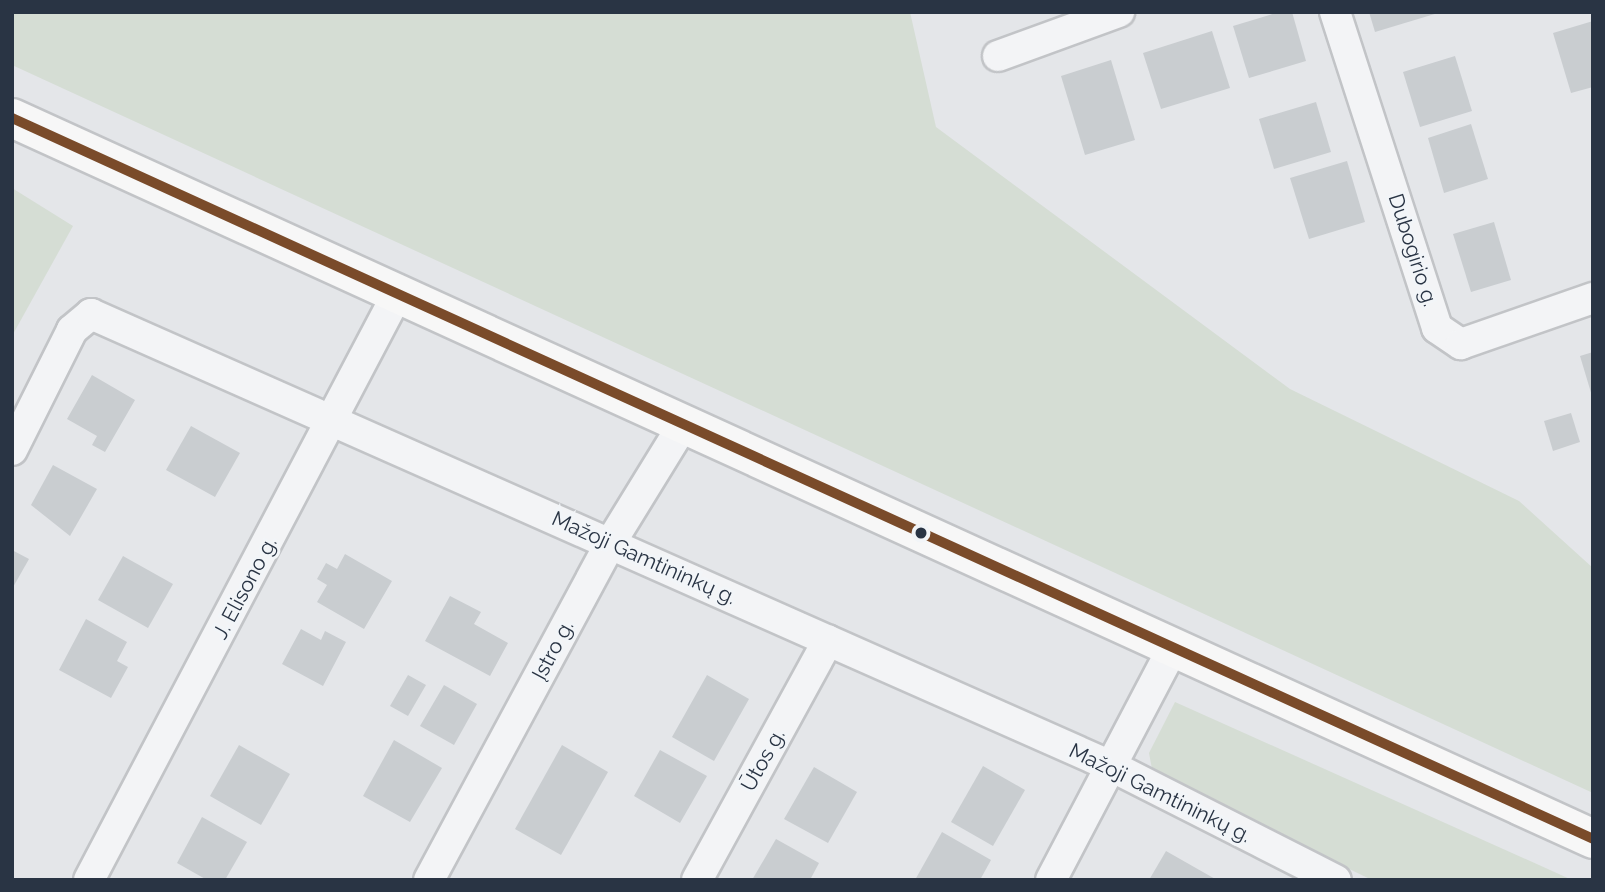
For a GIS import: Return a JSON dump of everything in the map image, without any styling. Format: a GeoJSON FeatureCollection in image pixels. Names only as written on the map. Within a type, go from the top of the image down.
{"type":"FeatureCollection","features":[{"type":"Feature","properties":{"kind":"highway"},"geometry":{"type":"LineString","coordinates":[[12,118],[1593,839]]}},
{"type":"Feature","properties":{"kind":"street"},"geometry":{"type":"LineString","coordinates":[[998,55],[1119,12]]}},
{"type":"Feature","properties":{"kind":"street","name":"Dubogirio g."},"geometry":{"type":"LineString","coordinates":[[1335,12],[1437,328],[1461,344],[1593,298]]}},
{"type":"Feature","properties":{"kind":"street","name":"J. Elisono g."},"geometry":{"type":"LineString","coordinates":[[89,880],[336,419],[398,293]]}},
{"type":"Feature","properties":{"kind":"street","name":"Mažoji Gamtininkų g."},"geometry":{"type":"LineString","coordinates":[[12,450],[72,330],[92,314],[336,419],[1111,766],[1336,880]]}},
{"type":"Feature","properties":{"kind":"street","name":"Įstro g."},"geometry":{"type":"LineString","coordinates":[[429,880],[611,542],[683,425]]}},
{"type":"Feature","properties":{"kind":"street","name":"Ūtos g."},"geometry":{"type":"LineString","coordinates":[[697,880],[828,641]]}},
{"type":"Feature","properties":{"kind":"street"},"geometry":{"type":"LineString","coordinates":[[1051,880],[1174,646]]}},
{"type":"Feature","properties":{"kind":"shaded area"},"geometry":{"type":"Polygon","coordinates":[[[12,12],[910,12],[936,127],[1290,389],[1519,501],[1593,568],[1593,793],[12,65],[12,12]]]}},
{"type":"Feature","properties":{"kind":"shaded area"},"geometry":{"type":"Polygon","coordinates":[[[12,188],[73,226],[12,336],[12,188]]]}},
{"type":"Feature","properties":{"kind":"shaded area"},"geometry":{"type":"Polygon","coordinates":[[[1175,702],[1572,880],[1372,880],[1153,774],[1149,753],[1175,702]]]}},
{"type":"Feature","properties":{"kind":"building"},"geometry":{"type":"Polygon","coordinates":[[[1279,12],[1292,12],[1306,61],[1249,78],[1233,26],[1279,12]]]}},
{"type":"Feature","properties":{"kind":"building"},"geometry":{"type":"Polygon","coordinates":[[[1369,12],[1438,12],[1438,13],[1375,32],[1369,12]]]}},
{"type":"Feature","properties":{"kind":"building"},"geometry":{"type":"Polygon","coordinates":[[[1593,21],[1593,87],[1571,93],[1553,33],[1593,21]]]}},
{"type":"Feature","properties":{"kind":"building"},"geometry":{"type":"Polygon","coordinates":[[[1212,31],[1230,88],[1161,109],[1143,53],[1212,31]]]}},
{"type":"Feature","properties":{"kind":"building"},"geometry":{"type":"Polygon","coordinates":[[[1455,56],[1472,111],[1420,127],[1403,72],[1455,56]]]}},
{"type":"Feature","properties":{"kind":"building"},"geometry":{"type":"Polygon","coordinates":[[[1111,60],[1135,140],[1085,155],[1061,76],[1111,60]]]}},
{"type":"Feature","properties":{"kind":"building"},"geometry":{"type":"Polygon","coordinates":[[[1316,102],[1331,152],[1274,169],[1259,119],[1316,102]]]}},
{"type":"Feature","properties":{"kind":"building"},"geometry":{"type":"Polygon","coordinates":[[[1471,124],[1488,179],[1444,193],[1428,138],[1471,124]]]}},
{"type":"Feature","properties":{"kind":"building"},"geometry":{"type":"Polygon","coordinates":[[[1347,161],[1365,222],[1309,239],[1290,178],[1347,161]]]}},
{"type":"Feature","properties":{"kind":"building"},"geometry":{"type":"Polygon","coordinates":[[[1494,222],[1511,280],[1471,292],[1453,234],[1494,222]]]}},
{"type":"Feature","properties":{"kind":"building"},"geometry":{"type":"Polygon","coordinates":[[[1593,352],[1593,396],[1592,396],[1580,356],[1593,352]]]}},
{"type":"Feature","properties":{"kind":"building"},"geometry":{"type":"Polygon","coordinates":[[[92,375],[135,400],[105,452],[92,445],[97,436],[67,419],[92,375]]]}},
{"type":"Feature","properties":{"kind":"building"},"geometry":{"type":"Polygon","coordinates":[[[1571,413],[1580,442],[1553,451],[1544,421],[1571,413]]]}},
{"type":"Feature","properties":{"kind":"building"},"geometry":{"type":"Polygon","coordinates":[[[191,426],[240,453],[215,497],[166,470],[191,426]]]}},
{"type":"Feature","properties":{"kind":"building"},"geometry":{"type":"Polygon","coordinates":[[[53,465],[97,489],[70,536],[31,505],[53,465]]]}},
{"type":"Feature","properties":{"kind":"building"},"geometry":{"type":"Polygon","coordinates":[[[12,550],[29,559],[12,589],[12,550]]]}},
{"type":"Feature","properties":{"kind":"building"},"geometry":{"type":"Polygon","coordinates":[[[345,554],[392,581],[364,629],[317,602],[327,585],[317,579],[326,563],[337,569],[345,554]]]}},
{"type":"Feature","properties":{"kind":"building"},"geometry":{"type":"Polygon","coordinates":[[[123,556],[173,584],[148,628],[98,600],[123,556]]]}},
{"type":"Feature","properties":{"kind":"building"},"geometry":{"type":"Polygon","coordinates":[[[450,596],[481,612],[474,624],[508,643],[490,676],[425,641],[450,596]]]}},
{"type":"Feature","properties":{"kind":"building"},"geometry":{"type":"Polygon","coordinates":[[[86,619],[127,642],[117,661],[128,667],[111,698],[59,670],[86,619]]]}},
{"type":"Feature","properties":{"kind":"building"},"geometry":{"type":"Polygon","coordinates":[[[301,629],[321,640],[325,631],[346,642],[323,686],[282,664],[301,629]]]}},
{"type":"Feature","properties":{"kind":"building"},"geometry":{"type":"Polygon","coordinates":[[[408,675],[426,685],[408,716],[390,706],[408,675]]]}},
{"type":"Feature","properties":{"kind":"building"},"geometry":{"type":"Polygon","coordinates":[[[707,675],[749,699],[714,761],[672,737],[707,675]]]}},
{"type":"Feature","properties":{"kind":"building"},"geometry":{"type":"Polygon","coordinates":[[[444,685],[477,704],[454,745],[420,726],[444,685]]]}},
{"type":"Feature","properties":{"kind":"building"},"geometry":{"type":"Polygon","coordinates":[[[394,740],[442,768],[410,822],[363,796],[394,740]]]}},
{"type":"Feature","properties":{"kind":"building"},"geometry":{"type":"Polygon","coordinates":[[[239,745],[290,774],[261,825],[210,796],[239,745]]]}},
{"type":"Feature","properties":{"kind":"building"},"geometry":{"type":"Polygon","coordinates":[[[562,745],[608,772],[561,855],[515,829],[562,745]]]}},
{"type":"Feature","properties":{"kind":"building"},"geometry":{"type":"Polygon","coordinates":[[[660,750],[707,776],[680,823],[634,796],[660,750]]]}},
{"type":"Feature","properties":{"kind":"building"},"geometry":{"type":"Polygon","coordinates":[[[983,766],[1025,790],[993,846],[951,822],[983,766]]]}},
{"type":"Feature","properties":{"kind":"building"},"geometry":{"type":"Polygon","coordinates":[[[814,767],[857,792],[828,843],[784,819],[814,767]]]}},
{"type":"Feature","properties":{"kind":"building"},"geometry":{"type":"Polygon","coordinates":[[[202,817],[247,842],[225,880],[207,880],[177,863],[202,817]]]}},
{"type":"Feature","properties":{"kind":"building"},"geometry":{"type":"Polygon","coordinates":[[[942,832],[991,860],[980,880],[915,880],[942,832]]]}},
{"type":"Feature","properties":{"kind":"building"},"geometry":{"type":"Polygon","coordinates":[[[776,839],[819,863],[810,880],[752,880],[776,839]]]}},
{"type":"Feature","properties":{"kind":"building"},"geometry":{"type":"Polygon","coordinates":[[[1166,851],[1217,880],[1149,880],[1166,851]]]}},
{"type":"Feature","properties":{"kind":"transit line"},"geometry":{"type":"LineString","coordinates":[[12,118],[1593,839]]}}]}
